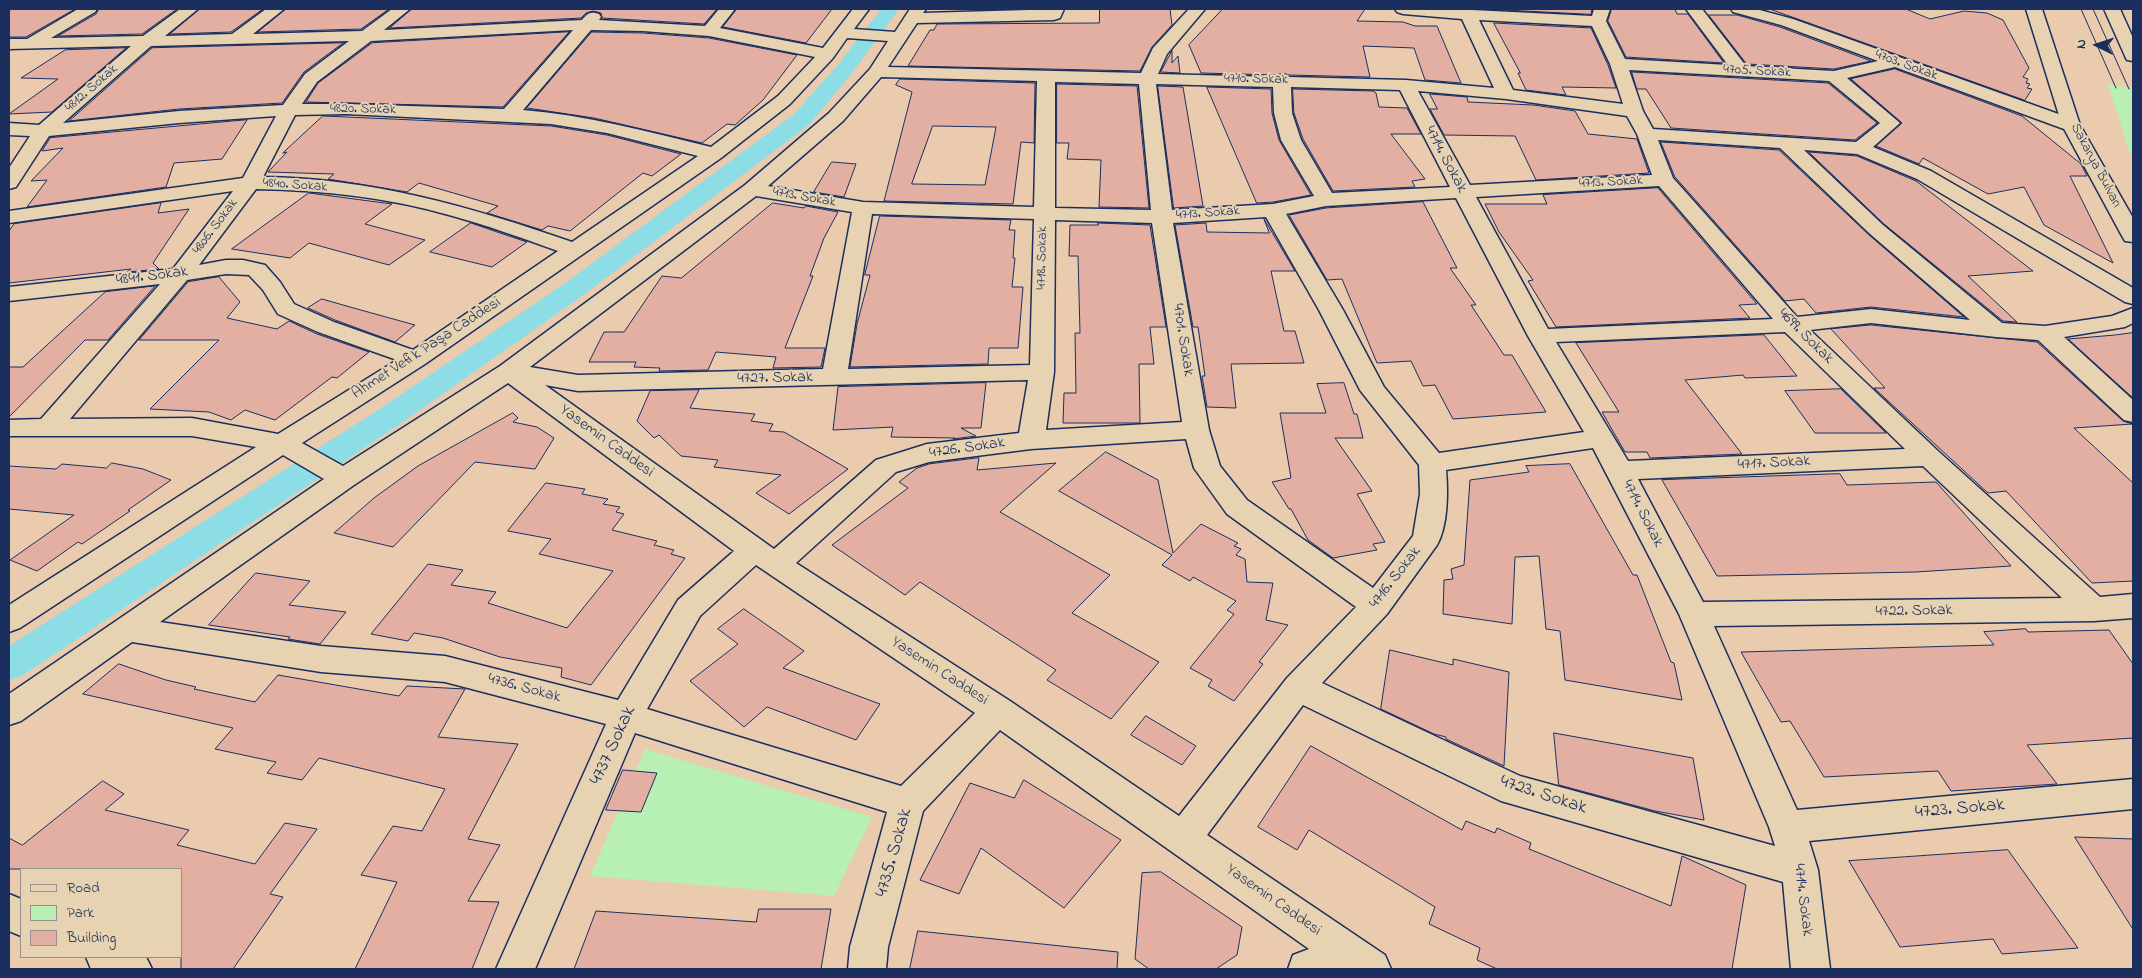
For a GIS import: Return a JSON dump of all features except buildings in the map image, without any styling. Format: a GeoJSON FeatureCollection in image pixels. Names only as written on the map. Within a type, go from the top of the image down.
{"type":"FeatureCollection","features":[{"type":"Feature","properties":{"kind":"street"},"geometry":{"type":"LineString","coordinates":[[32,43],[89,9]]}},
{"type":"Feature","properties":{"kind":"street","name":"4812. Sokak"},"geometry":{"type":"LineString","coordinates":[[9,183],[43,131],[148,40],[190,9]]}},
{"type":"Feature","properties":{"kind":"street"},"geometry":{"type":"LineString","coordinates":[[237,38],[276,9]]}},
{"type":"Feature","properties":{"kind":"street","name":"4806. Sokak"},"geometry":{"type":"LineString","coordinates":[[48,428],[180,274],[250,183],[289,110],[311,78],[402,9]]}},
{"type":"Feature","properties":{"kind":"street"},"geometry":{"type":"LineString","coordinates":[[509,114],[600,9]]}},
{"type":"Feature","properties":{"kind":"street"},"geometry":{"type":"LineString","coordinates":[[709,31],[727,9]]}},
{"type":"Feature","properties":{"kind":"street","name":"Ahmet Vefik Paşa Caddesi"},"geometry":{"type":"LineString","coordinates":[[9,620],[287,445],[576,250],[714,154],[784,100],[827,54],[852,33],[861,9]]}},
{"type":"Feature","properties":{"kind":"street"},"geometry":{"type":"LineString","coordinates":[[852,33],[903,25],[1054,15],[1056,9]]}},
{"type":"Feature","properties":{"kind":"street"},"geometry":{"type":"LineString","coordinates":[[1147,78],[1159,52],[1197,9]]}},
{"type":"Feature","properties":{"kind":"street"},"geometry":{"type":"LineString","coordinates":[[1403,9],[1468,15],[1600,15]]}},
{"type":"Feature","properties":{"kind":"street"},"geometry":{"type":"LineString","coordinates":[[1694,9],[1741,70]]}},
{"type":"Feature","properties":{"kind":"street","name":"4703. Sokak"},"geometry":{"type":"LineString","coordinates":[[1739,9],[1787,22],[2071,125]]}},
{"type":"Feature","properties":{"kind":"street","name":"Sakarya Bulvarı"},"geometry":{"type":"LineString","coordinates":[[2033,9],[2071,125],[2133,236]]}},
{"type":"Feature","properties":{"kind":"street"},"geometry":{"type":"LineString","coordinates":[[2112,9],[2132,50]]}},
{"type":"Feature","properties":{"kind":"street"},"geometry":{"type":"LineString","coordinates":[[1468,15],[1506,94]]}},
{"type":"Feature","properties":{"kind":"street","name":"4699. Sokak"},"geometry":{"type":"LineString","coordinates":[[1600,15],[1619,64],[1634,112],[1646,134],[1664,180],[1791,325],[1929,457],[2094,609]]}},
{"type":"Feature","properties":{"kind":"street"},"geometry":{"type":"LineString","coordinates":[[9,44],[366,36],[585,25],[644,26],[709,31],[827,54]]}},
{"type":"Feature","properties":{"kind":"street"},"geometry":{"type":"LineString","coordinates":[[9,711],[129,629],[340,476],[509,371],[752,189],[836,117],[876,72],[903,25]]}},
{"type":"Feature","properties":{"kind":"street","name":"4705. Sokak"},"geometry":{"type":"LineString","coordinates":[[1619,64],[1834,76],[1894,62]]}},
{"type":"Feature","properties":{"kind":"street","name":"4710. Sokak"},"geometry":{"type":"LineString","coordinates":[[876,72],[1282,80],[1406,85],[1506,94],[1634,112]]}},
{"type":"Feature","properties":{"kind":"street","name":"4718. Sokak"},"geometry":{"type":"LineString","coordinates":[[1031,440],[1042,372],[1046,76]]}},
{"type":"Feature","properties":{"kind":"street"},"geometry":{"type":"LineString","coordinates":[[1834,76],[1891,122],[1860,148]]}},
{"type":"Feature","properties":{"kind":"street","name":"4701. Sokak"},"geometry":{"type":"LineString","coordinates":[[1147,78],[1162,217],[1196,430],[1207,468],[1237,507],[1376,606]]}},
{"type":"Feature","properties":{"kind":"street"},"geometry":{"type":"LineString","coordinates":[[1282,80],[1283,113],[1291,140],[1326,200]]}},
{"type":"Feature","properties":{"kind":"street","name":"4714. Sokak"},"geometry":{"type":"LineString","coordinates":[[1406,85],[1540,336],[1620,470],[1694,614],[1787,827],[1800,870],[1810,969]]}},
{"type":"Feature","properties":{"kind":"street","name":"4820. Sokak"},"geometry":{"type":"LineString","coordinates":[[9,129],[43,131],[179,117],[289,110],[346,109],[509,114],[551,118],[607,127],[714,154]]}},
{"type":"Feature","properties":{"kind":"street"},"geometry":{"type":"LineString","coordinates":[[1646,134],[1860,148],[1924,175],[2133,298]]}},
{"type":"Feature","properties":{"kind":"street"},"geometry":{"type":"LineString","coordinates":[[1786,144],[1876,229],[1996,330]]}},
{"type":"Feature","properties":{"kind":"street","name":"4713. Sokak"},"geometry":{"type":"LineString","coordinates":[[752,189],[863,208],[1162,217],[1273,210],[1326,200],[1664,180]]}},
{"type":"Feature","properties":{"kind":"street","name":"4840. Sokak"},"geometry":{"type":"LineString","coordinates":[[9,217],[250,183],[289,182],[404,198],[481,217],[576,250]]}},
{"type":"Feature","properties":{"kind":"street"},"geometry":{"type":"LineString","coordinates":[[834,378],[863,208]]}},
{"type":"Feature","properties":{"kind":"street"},"geometry":{"type":"LineString","coordinates":[[1273,210],[1331,310],[1373,390],[1432,463],[1601,438]]}},
{"type":"Feature","properties":{"kind":"street","name":"4841. Sokak"},"geometry":{"type":"LineString","coordinates":[[9,294],[226,267],[243,267],[257,270],[272,287],[286,309],[326,327],[416,359]]}},
{"type":"Feature","properties":{"kind":"street"},"geometry":{"type":"LineString","coordinates":[[1540,336],[1791,325],[1872,316],[1996,330],[2045,333],[2117,322],[2133,315]]}},
{"type":"Feature","properties":{"kind":"street"},"geometry":{"type":"LineString","coordinates":[[2045,333],[2133,414]]}},
{"type":"Feature","properties":{"kind":"street","name":"4727. Sokak"},"geometry":{"type":"LineString","coordinates":[[509,371],[578,383],[1042,372]]}},
{"type":"Feature","properties":{"kind":"street","name":"Yasemin Caddesi"},"geometry":{"type":"LineString","coordinates":[[509,371],[765,557],[998,711],[1358,960]]}},
{"type":"Feature","properties":{"kind":"street"},"geometry":{"type":"LineString","coordinates":[[9,428],[192,427],[287,445],[340,476]]}},
{"type":"Feature","properties":{"kind":"street","name":"4726. Sokak"},"geometry":{"type":"LineString","coordinates":[[765,557],[886,466],[927,453],[1031,440],[1196,430]]}},
{"type":"Feature","properties":{"kind":"street","name":"4717. Sokak"},"geometry":{"type":"LineString","coordinates":[[1620,470],[1929,457]]}},
{"type":"Feature","properties":{"kind":"street","name":"4716. Sokak"},"geometry":{"type":"LineString","coordinates":[[1183,838],[1298,688],[1376,606],[1427,538],[1434,494],[1432,463]]}},
{"type":"Feature","properties":{"kind":"street","name":"4737 Sokak"},"geometry":{"type":"LineString","coordinates":[[515,969],[626,716],[689,608],[765,557]]}},
{"type":"Feature","properties":{"kind":"street","name":"4722. Sokak"},"geometry":{"type":"LineString","coordinates":[[1694,614],[2094,609],[2133,606]]}},
{"type":"Feature","properties":{"kind":"street","name":"4736. Sokak"},"geometry":{"type":"LineString","coordinates":[[129,629],[321,659],[446,669],[626,716],[907,803]]}},
{"type":"Feature","properties":{"kind":"street","name":"4723. Sokak"},"geometry":{"type":"LineString","coordinates":[[1298,688],[1512,790],[1800,870]]}},
{"type":"Feature","properties":{"kind":"street","name":"4735. Sokak"},"geometry":{"type":"LineString","coordinates":[[868,969],[869,946],[907,803],[998,711]]}},
{"type":"Feature","properties":{"kind":"street","name":"4723. Sokak"},"geometry":{"type":"LineString","coordinates":[[1787,827],[2133,794]]}},
{"type":"Feature","properties":{"kind":"street"},"geometry":{"type":"LineString","coordinates":[[107,958],[132,969]]}},
{"type":"Feature","properties":{"kind":"street"},"geometry":{"type":"LineString","coordinates":[[1307,969],[1358,960]]}},
{"type":"Feature","properties":{"kind":"green space"},"geometry":{"type":"Polygon","coordinates":[[[2108,84],[2133,89],[2133,158],[2129,151],[2108,84]]]}},
{"type":"Feature","properties":{"kind":"green space"},"geometry":{"type":"Polygon","coordinates":[[[645,749],[872,817],[834,896],[590,876],[645,749]]]}},
{"type":"Feature","properties":{"kind":"waterway"},"geometry":{"type":"LineString","coordinates":[[9,665],[389,417],[573,290],[802,119],[844,70],[890,9]]}},
{"type":"Feature","properties":{"kind":"tram line"},"geometry":{"type":"LineString","coordinates":[[2081,9],[2116,88]]}},
{"type":"Feature","properties":{"kind":"tram line"},"geometry":{"type":"LineString","coordinates":[[2093,9],[2129,89]]}}]}
